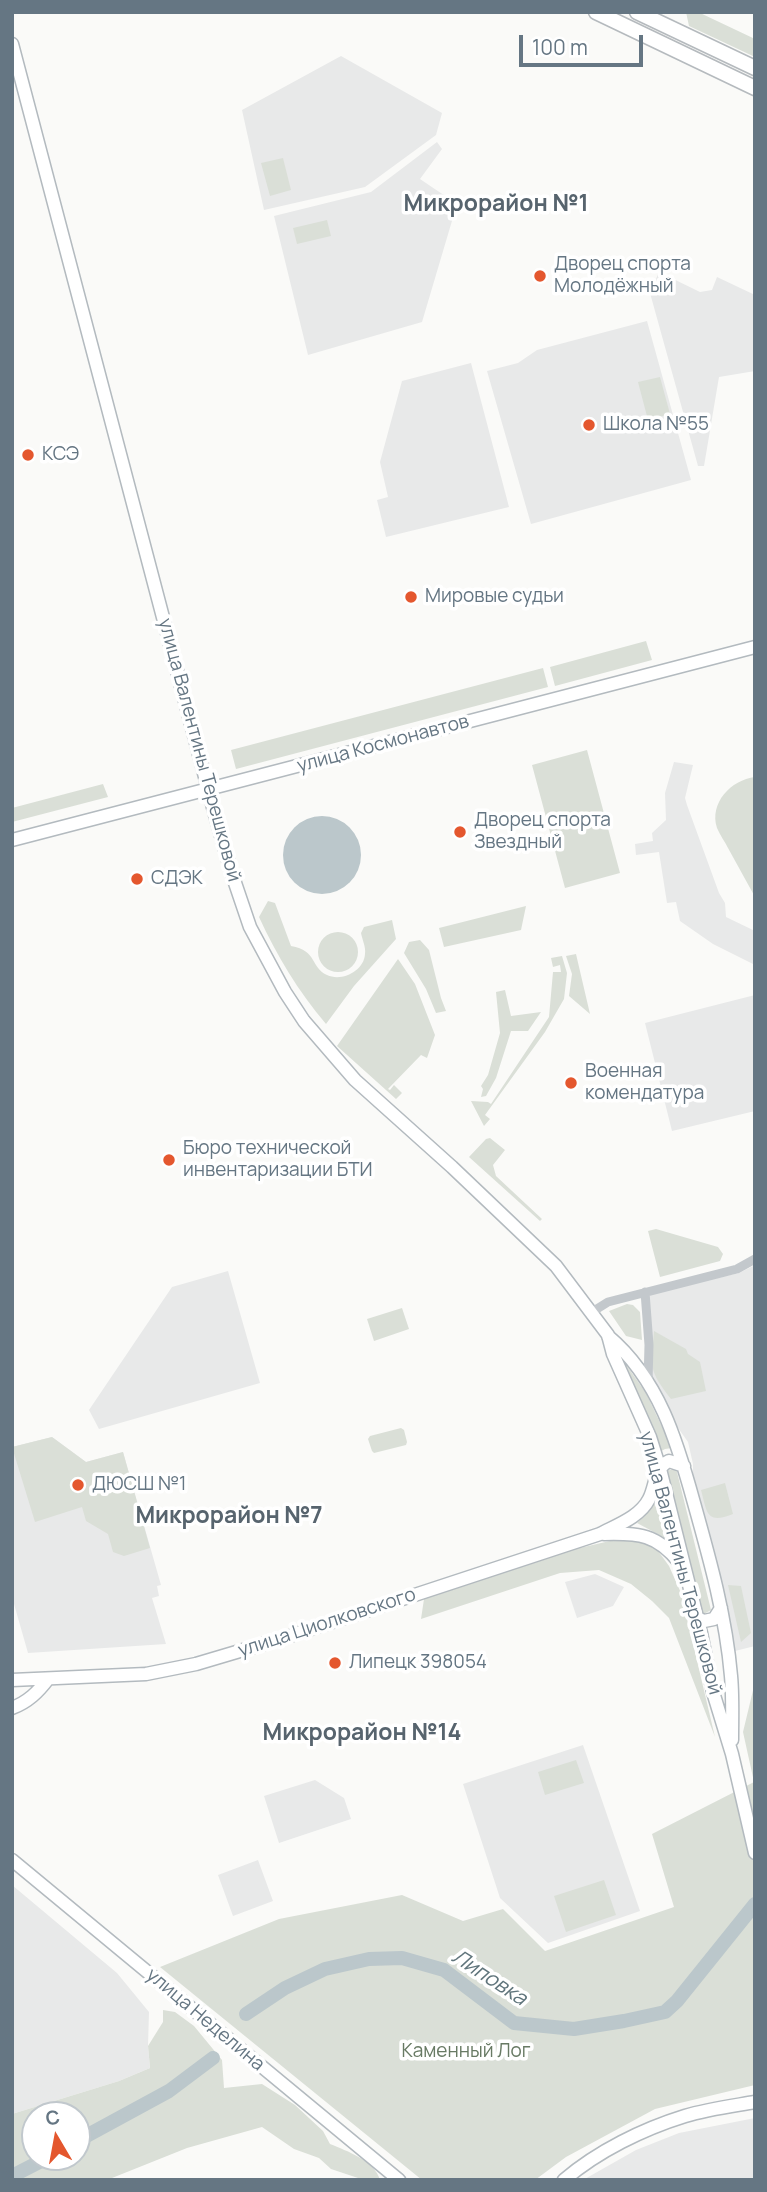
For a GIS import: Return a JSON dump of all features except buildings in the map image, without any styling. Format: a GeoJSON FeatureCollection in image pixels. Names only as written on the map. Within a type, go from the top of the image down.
{"type":"FeatureCollection","features":[{"type":"Feature","properties":{"kind":"main road"},"geometry":{"type":"LineString","coordinates":[[596,12],[755,88]]}},
{"type":"Feature","properties":{"kind":"main road"},"geometry":{"type":"LineString","coordinates":[[637,12],[654,16],[755,68]]}},
{"type":"Feature","properties":{"kind":"main road","name":"улица Валентины Терешковой"},"geometry":{"type":"LineString","coordinates":[[12,44],[208,789],[245,914],[259,945],[304,1021],[355,1080],[556,1266],[607,1335],[650,1437],[660,1469],[713,1692],[733,1758],[755,1853]]}},
{"type":"Feature","properties":{"kind":"main road","name":"улица Космонавтов"},"geometry":{"type":"LineString","coordinates":[[12,841],[755,647]]}},
{"type":"Feature","properties":{"kind":"main road","name":"улица Валентины Терешковой"},"geometry":{"type":"LineString","coordinates":[[607,1335],[637,1364],[648,1382],[668,1420],[684,1466],[716,1581],[728,1648],[733,1758]]}},
{"type":"Feature","properties":{"kind":"main road"},"geometry":{"type":"LineString","coordinates":[[600,1534],[632,1518],[649,1501],[660,1469],[669,1461],[684,1466]]}},
{"type":"Feature","properties":{"kind":"main road"},"geometry":{"type":"LineString","coordinates":[[600,1534],[645,1535],[670,1550],[684,1568]]}},
{"type":"Feature","properties":{"kind":"main road","name":"улица Циолковского"},"geometry":{"type":"LineString","coordinates":[[12,1680],[146,1674],[196,1664],[287,1637],[600,1534]]}},
{"type":"Feature","properties":{"kind":"main road"},"geometry":{"type":"LineString","coordinates":[[697,1618],[704,1621],[714,1619],[721,1608]]}},
{"type":"Feature","properties":{"kind":"main road"},"geometry":{"type":"LineString","coordinates":[[701,1633],[711,1643],[728,1648]]}},
{"type":"Feature","properties":{"kind":"main road"},"geometry":{"type":"LineString","coordinates":[[15,1706],[40,1690],[48,1679]]}},
{"type":"Feature","properties":{"kind":"main road","name":"улица Неделина"},"geometry":{"type":"LineString","coordinates":[[12,1860],[399,2180]]}},
{"type":"Feature","properties":{"kind":"main road"},"geometry":{"type":"LineString","coordinates":[[564,2180],[601,2154],[684,2116],[755,2102]]}},
{"type":"Feature","properties":{"kind":"street"},"geometry":{"type":"LineString","coordinates":[[592,1312],[608,1302],[737,1269],[755,1259]]}},
{"type":"Feature","properties":{"kind":"street"},"geometry":{"type":"LineString","coordinates":[[645,1293],[649,1345],[648,1382]]}},
{"type":"Feature","properties":{"kind":"street"},"geometry":{"type":"LineString","coordinates":[[625,1298],[640,1300],[646,1308]]}},
{"type":"Feature","properties":{"kind":"shaded area"},"geometry":{"type":"Polygon","coordinates":[[[341,56],[442,113],[436,135],[365,187],[264,210],[242,110],[341,56]]]}},
{"type":"Feature","properties":{"kind":"shaded area"},"geometry":{"type":"Polygon","coordinates":[[[437,142],[442,149],[420,179],[457,204],[422,322],[308,355],[274,216],[371,192],[437,142]]]}},
{"type":"Feature","properties":{"kind":"shaded area"},"geometry":{"type":"Polygon","coordinates":[[[659,272],[700,292],[712,290],[717,277],[755,295],[755,371],[719,377],[704,466],[698,466],[650,293],[659,272]]]}},
{"type":"Feature","properties":{"kind":"shaded area","name":"Школа №55"},"geometry":{"type":"Polygon","coordinates":[[[647,321],[691,480],[531,524],[487,371],[518,363],[537,350],[647,321]]]}},
{"type":"Feature","properties":{"kind":"shaded area"},"geometry":{"type":"Polygon","coordinates":[[[471,363],[509,507],[386,537],[377,500],[388,497],[380,462],[402,381],[471,363]]]}},
{"type":"Feature","properties":{"kind":"shaded area"},"geometry":{"type":"Polygon","coordinates":[[[674,762],[693,765],[685,798],[687,805],[725,903],[726,917],[755,931],[755,965],[713,944],[680,921],[676,902],[667,903],[659,852],[636,855],[635,844],[653,841],[652,833],[666,820],[665,793],[674,762]]]}},
{"type":"Feature","properties":{"kind":"shaded area"},"geometry":{"type":"Polygon","coordinates":[[[322,816],[337,819],[354,833],[361,855],[358,870],[344,887],[322,894],[307,891],[290,877],[283,855],[286,840],[300,823],[322,816]]]}},
{"type":"Feature","properties":{"kind":"shaded area"},"geometry":{"type":"Polygon","coordinates":[[[755,995],[755,1111],[672,1131],[645,1023],[755,995]]]}},
{"type":"Feature","properties":{"kind":"shaded area"},"geometry":{"type":"Polygon","coordinates":[[[755,1265],[755,1646],[735,1651],[721,1581],[693,1477],[688,1442],[652,1379],[648,1294],[739,1273],[755,1265]]]}},
{"type":"Feature","properties":{"kind":"shaded area"},"geometry":{"type":"Polygon","coordinates":[[[228,1271],[260,1383],[99,1429],[89,1410],[172,1287],[228,1271]]]}},
{"type":"Feature","properties":{"kind":"shaded area"},"geometry":{"type":"Polygon","coordinates":[[[52,1437],[86,1462],[123,1452],[161,1585],[157,1586],[159,1596],[152,1598],[166,1644],[28,1653],[12,1597],[12,1447],[52,1437]]]}},
{"type":"Feature","properties":{"kind":"shaded area"},"geometry":{"type":"Polygon","coordinates":[[[595,1574],[624,1587],[613,1606],[577,1618],[565,1582],[595,1574]]]}},
{"type":"Feature","properties":{"kind":"shaded area"},"geometry":{"type":"Polygon","coordinates":[[[583,1745],[640,1911],[548,1943],[500,1898],[463,1784],[583,1745]]]}},
{"type":"Feature","properties":{"kind":"shaded area"},"geometry":{"type":"Polygon","coordinates":[[[315,1780],[344,1798],[351,1819],[279,1843],[264,1796],[315,1780]]]}},
{"type":"Feature","properties":{"kind":"shaded area"},"geometry":{"type":"Polygon","coordinates":[[[258,1860],[273,1901],[233,1916],[218,1875],[258,1860]]]}},
{"type":"Feature","properties":{"kind":"shaded area"},"geometry":{"type":"Polygon","coordinates":[[[12,1885],[117,1973],[149,2012],[150,2068],[119,2081],[54,2101],[21,2101],[21,2111],[12,2114],[12,1885]]]}},
{"type":"Feature","properties":{"kind":"shaded area"},"geometry":{"type":"Polygon","coordinates":[[[755,2118],[755,2180],[583,2180],[636,2150],[679,2133],[755,2118]]]}},
{"type":"Feature","properties":{"kind":"green space"},"geometry":{"type":"Polygon","coordinates":[[[686,12],[698,12],[755,39],[755,57],[689,26],[686,12]]]}},
{"type":"Feature","properties":{"kind":"green space"},"geometry":{"type":"Polygon","coordinates":[[[283,158],[291,190],[270,196],[261,163],[283,158]]]}},
{"type":"Feature","properties":{"kind":"green space"},"geometry":{"type":"Polygon","coordinates":[[[327,220],[331,236],[297,244],[293,228],[327,220]]]}},
{"type":"Feature","properties":{"kind":"green space"},"geometry":{"type":"Polygon","coordinates":[[[660,377],[670,414],[648,420],[638,382],[660,377]]]}},
{"type":"Feature","properties":{"kind":"green space"},"geometry":{"type":"Polygon","coordinates":[[[646,641],[652,660],[555,686],[550,667],[646,641]]]}},
{"type":"Feature","properties":{"kind":"green space"},"geometry":{"type":"Polygon","coordinates":[[[543,668],[548,687],[236,769],[231,750],[543,668]]]}},
{"type":"Feature","properties":{"kind":"green space"},"geometry":{"type":"Polygon","coordinates":[[[587,750],[620,873],[565,888],[532,765],[587,750]]]}},
{"type":"Feature","properties":{"kind":"green space"},"geometry":{"type":"Polygon","coordinates":[[[755,777],[755,897],[718,831],[715,819],[716,810],[724,794],[738,783],[755,777]]]}},
{"type":"Feature","properties":{"kind":"green space"},"geometry":{"type":"Polygon","coordinates":[[[103,784],[108,797],[12,822],[12,808],[103,784]]]}},
{"type":"Feature","properties":{"kind":"green space"},"geometry":{"type":"Polygon","coordinates":[[[268,901],[275,903],[291,946],[306,952],[322,972],[333,977],[345,976],[361,965],[365,954],[361,933],[364,927],[392,920],[396,939],[354,986],[326,1024],[289,973],[259,917],[268,901]]]}},
{"type":"Feature","properties":{"kind":"green space"},"geometry":{"type":"Polygon","coordinates":[[[526,906],[521,930],[444,947],[439,928],[526,906]]]}},
{"type":"Feature","properties":{"kind":"green space"},"geometry":{"type":"Polygon","coordinates":[[[338,932],[352,938],[358,952],[352,966],[338,972],[324,966],[318,952],[324,938],[338,932]]]}},
{"type":"Feature","properties":{"kind":"green space"},"geometry":{"type":"Polygon","coordinates":[[[420,940],[429,950],[446,1011],[436,1013],[426,989],[404,953],[409,942],[420,940]]]}},
{"type":"Feature","properties":{"kind":"green space"},"geometry":{"type":"Polygon","coordinates":[[[576,954],[590,1014],[569,996],[572,974],[566,956],[576,954]]]}},
{"type":"Feature","properties":{"kind":"green space"},"geometry":{"type":"Polygon","coordinates":[[[562,956],[567,973],[564,999],[545,1032],[485,1115],[490,1119],[484,1126],[471,1101],[491,1104],[549,1017],[553,972],[561,972],[560,965],[553,967],[551,958],[562,956]]]}},
{"type":"Feature","properties":{"kind":"green space"},"geometry":{"type":"Polygon","coordinates":[[[398,959],[415,984],[435,1035],[427,1058],[421,1055],[388,1089],[394,1085],[402,1093],[396,1099],[337,1046],[398,959]]]}},
{"type":"Feature","properties":{"kind":"green space"},"geometry":{"type":"Polygon","coordinates":[[[505,990],[511,1016],[541,1012],[528,1031],[511,1031],[496,1078],[486,1096],[481,1097],[481,1086],[488,1075],[500,1033],[496,992],[505,990]]]}},
{"type":"Feature","properties":{"kind":"green space"},"geometry":{"type":"Polygon","coordinates":[[[490,1138],[505,1150],[493,1165],[496,1176],[542,1219],[540,1221],[469,1157],[490,1138]]]}},
{"type":"Feature","properties":{"kind":"green space"},"geometry":{"type":"Polygon","coordinates":[[[656,1229],[718,1247],[723,1254],[720,1261],[660,1277],[648,1231],[656,1229]]]}},
{"type":"Feature","properties":{"kind":"green space"},"geometry":{"type":"Polygon","coordinates":[[[627,1304],[633,1305],[640,1312],[642,1340],[626,1336],[609,1311],[627,1304]]]}},
{"type":"Feature","properties":{"kind":"green space"},"geometry":{"type":"Polygon","coordinates":[[[402,1308],[409,1329],[374,1341],[367,1319],[402,1308]]]}},
{"type":"Feature","properties":{"kind":"green space"},"geometry":{"type":"Polygon","coordinates":[[[654,1331],[686,1349],[688,1354],[700,1362],[706,1391],[671,1399],[658,1381],[653,1368],[654,1331]]]}},
{"type":"Feature","properties":{"kind":"green space"},"geometry":{"type":"Polygon","coordinates":[[[617,1352],[646,1393],[672,1448],[658,1453],[637,1392],[617,1352]]]}},
{"type":"Feature","properties":{"kind":"green space"},"geometry":{"type":"Polygon","coordinates":[[[401,1428],[404,1430],[406,1445],[374,1453],[372,1451],[368,1439],[370,1436],[401,1428]]]}},
{"type":"Feature","properties":{"kind":"green space","name":"ДЮСШ №1"},"geometry":{"type":"Polygon","coordinates":[[[52,1437],[86,1462],[123,1452],[150,1548],[124,1556],[113,1552],[108,1534],[86,1521],[82,1507],[35,1522],[12,1447],[52,1437]]]}},
{"type":"Feature","properties":{"kind":"green space"},"geometry":{"type":"Polygon","coordinates":[[[676,1468],[711,1610],[704,1614],[700,1611],[668,1479],[667,1471],[676,1468]]]}},
{"type":"Feature","properties":{"kind":"green space"},"geometry":{"type":"Polygon","coordinates":[[[725,1483],[733,1514],[713,1517],[707,1510],[701,1490],[725,1483]]]}},
{"type":"Feature","properties":{"kind":"green space"},"geometry":{"type":"Polygon","coordinates":[[[657,1497],[667,1539],[637,1523],[657,1497]]]}},
{"type":"Feature","properties":{"kind":"green space"},"geometry":{"type":"Polygon","coordinates":[[[627,1537],[645,1541],[656,1548],[669,1566],[681,1593],[715,1737],[669,1618],[631,1584],[599,1570],[560,1573],[421,1619],[424,1599],[571,1550],[627,1537]]]}},
{"type":"Feature","properties":{"kind":"green space"},"geometry":{"type":"Polygon","coordinates":[[[728,1585],[741,1586],[751,1633],[741,1642],[728,1585]]]}},
{"type":"Feature","properties":{"kind":"green space","name":"Каменный Лог"},"geometry":{"type":"Polygon","coordinates":[[[755,1682],[755,2085],[655,2109],[566,2157],[535,2180],[422,2180],[160,1967],[279,1919],[402,1895],[463,1921],[503,1909],[545,1951],[674,1907],[652,1834],[754,1782],[743,1732],[755,1682]]]}},
{"type":"Feature","properties":{"kind":"green space"},"geometry":{"type":"Polygon","coordinates":[[[576,1760],[584,1783],[545,1795],[538,1772],[576,1760]]]}},
{"type":"Feature","properties":{"kind":"green space"},"geometry":{"type":"Polygon","coordinates":[[[604,1880],[616,1915],[566,1932],[554,1896],[604,1880]]]}},
{"type":"Feature","properties":{"kind":"green space"},"geometry":{"type":"Polygon","coordinates":[[[163,2010],[175,2012],[194,2026],[222,2060],[224,2088],[262,2084],[295,2105],[323,2131],[330,2144],[366,2162],[380,2180],[364,2180],[331,2169],[319,2158],[294,2149],[262,2127],[187,2148],[107,2180],[12,2180],[12,2114],[21,2111],[21,2171],[91,2171],[91,2101],[54,2101],[119,2081],[150,2068],[148,2046],[163,2022],[163,2010]]]}},
{"type":"Feature","properties":{"kind":"waterway","name":"Липовка"},"geometry":{"type":"LineString","coordinates":[[246,2014],[285,1988],[325,1969],[369,1959],[402,1958],[444,1970],[514,2023],[574,2029],[624,2021],[665,2012],[677,2001],[755,1904]]}},
{"type":"Feature","properties":{"kind":"waterway","name":"Липовка"},"geometry":{"type":"LineString","coordinates":[[91,2133],[169,2091],[213,2058]]}},
{"type":"Feature","properties":{"kind":"waterway","name":"Липовка"},"geometry":{"type":"LineString","coordinates":[[12,2176],[22,2171]]}},
{"type":"Feature","properties":{"kind":"place","name":"Дворец спорта Молодёжный"},"geometry":{"type":"Point","coordinates":[540,276]}},
{"type":"Feature","properties":{"kind":"place","name":"Школа №55"},"geometry":{"type":"Point","coordinates":[589,425]}},
{"type":"Feature","properties":{"kind":"place","name":"КСЭ"},"geometry":{"type":"Point","coordinates":[28,455]}},
{"type":"Feature","properties":{"kind":"place","name":"Мировые судьи"},"geometry":{"type":"Point","coordinates":[411,597]}},
{"type":"Feature","properties":{"kind":"place","name":"Дворец спорта Звездный"},"geometry":{"type":"Point","coordinates":[460,832]}},
{"type":"Feature","properties":{"kind":"place","name":"СДЭК"},"geometry":{"type":"Point","coordinates":[137,879]}},
{"type":"Feature","properties":{"kind":"place","name":"Военная комендатура"},"geometry":{"type":"Point","coordinates":[571,1083]}},
{"type":"Feature","properties":{"kind":"place","name":"Бюро технической инвентаризации БТИ"},"geometry":{"type":"Point","coordinates":[169,1160]}},
{"type":"Feature","properties":{"kind":"place","name":"ДЮСШ №1"},"geometry":{"type":"Point","coordinates":[78,1485]}},
{"type":"Feature","properties":{"kind":"place","name":"Липецк 398054"},"geometry":{"type":"Point","coordinates":[335,1663]}},
{"type":"Feature","properties":{"kind":"district","name":"Микрорайон №1"},"geometry":{"type":"Point","coordinates":[496,205]}},
{"type":"Feature","properties":{"kind":"district","name":"Микрорайон №7"},"geometry":{"type":"Point","coordinates":[229,1517]}},
{"type":"Feature","properties":{"kind":"district","name":"Микрорайон №14"},"geometry":{"type":"Point","coordinates":[362,1734]}}]}
